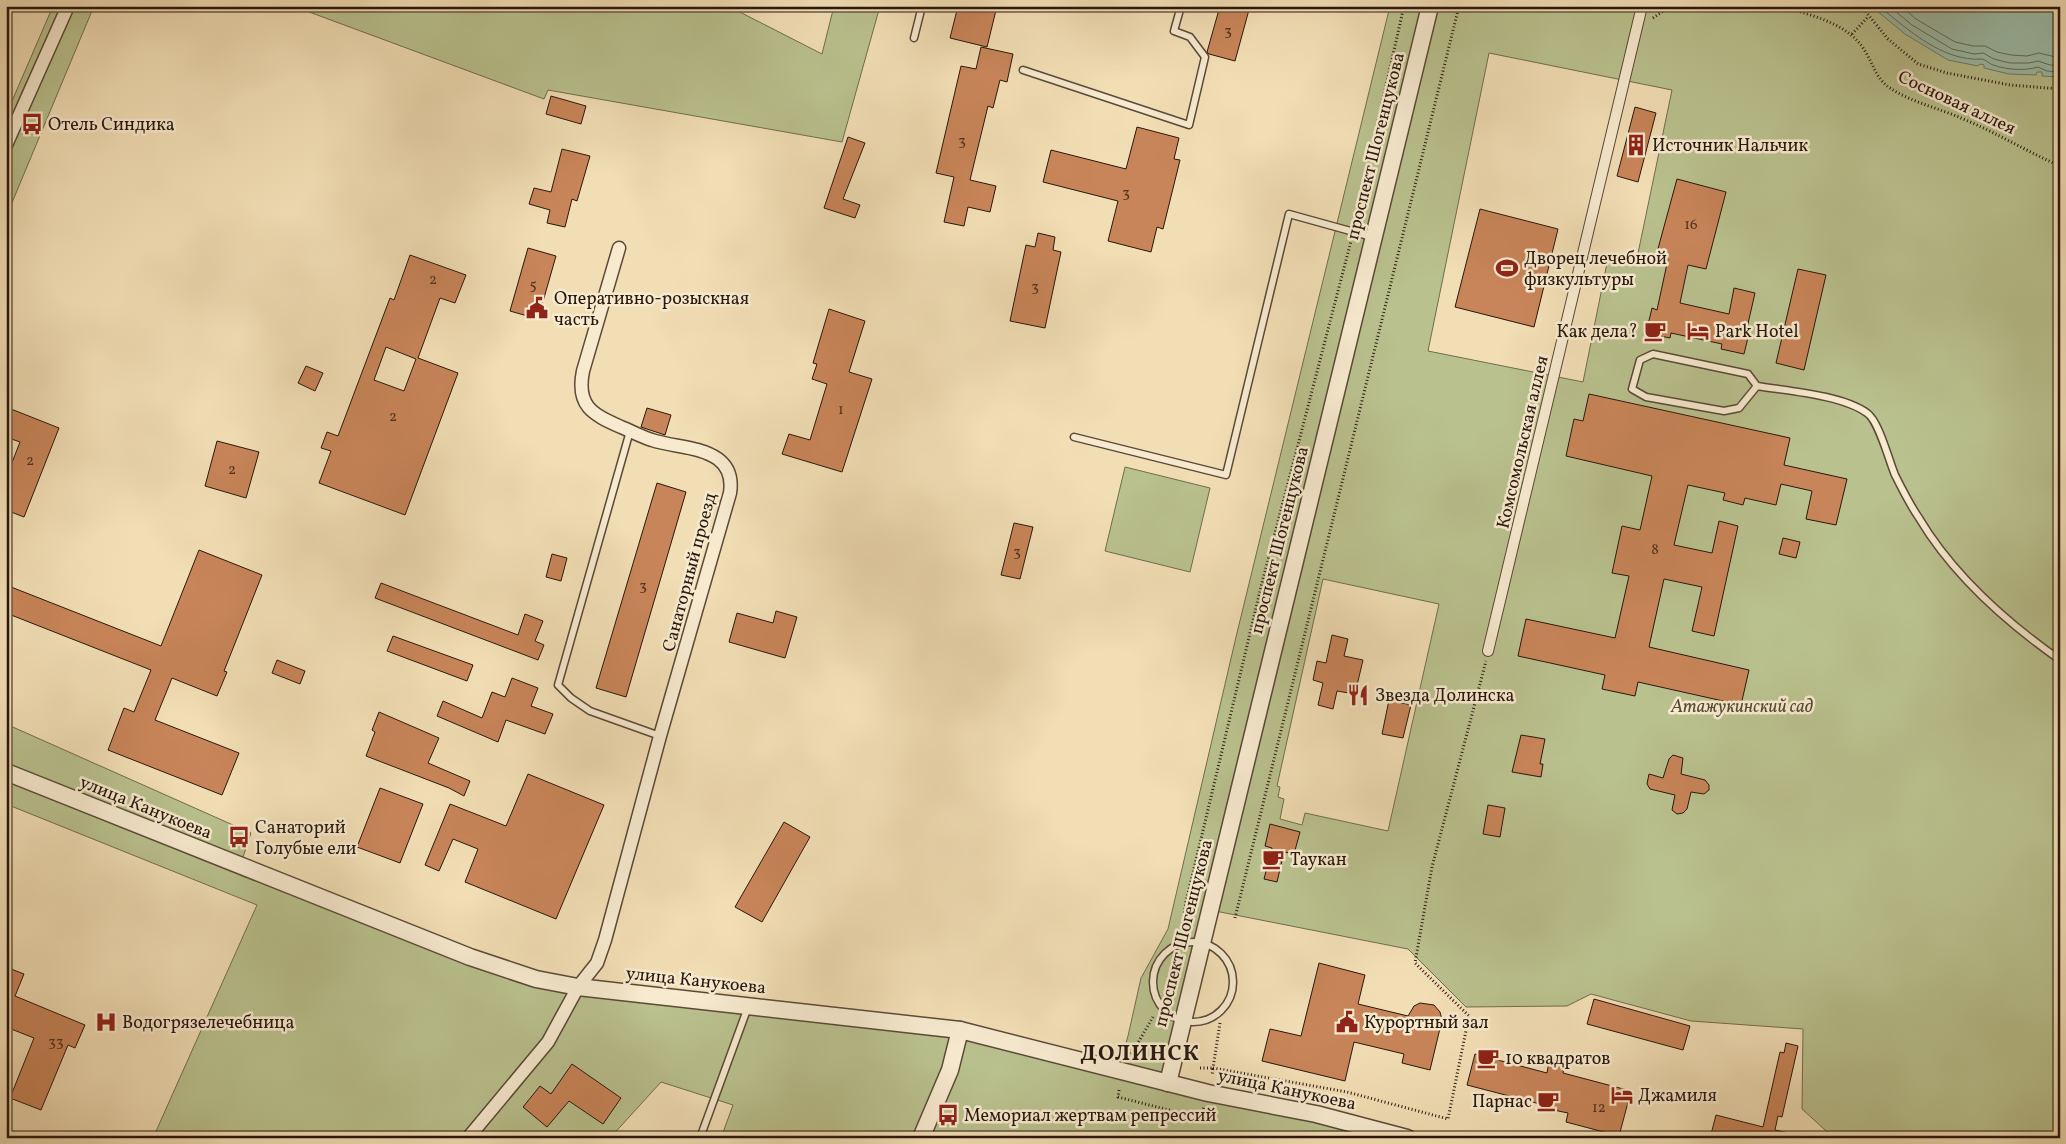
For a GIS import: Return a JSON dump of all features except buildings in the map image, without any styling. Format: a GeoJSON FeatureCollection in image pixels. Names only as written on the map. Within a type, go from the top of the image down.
{"type":"FeatureCollection","features":[{"type":"Feature","properties":{"kind":"street"},"geometry":{"type":"LineString","coordinates":[[6,145],[68,6]]}},
{"type":"Feature","properties":{"kind":"street","name":"проспект Шогенцукова"},"geometry":{"type":"LineString","coordinates":[[1168,1083],[1430,6]]}},
{"type":"Feature","properties":{"kind":"street","name":"Комсомольская аллея"},"geometry":{"type":"LineString","coordinates":[[1488,651],[1642,6]]}},
{"type":"Feature","properties":{"kind":"street","name":"Санаторный проезд"},"geometry":{"type":"LineString","coordinates":[[468,1138],[548,1042],[578,987],[597,963],[605,940],[660,736],[682,665],[731,483],[728,469],[718,459],[695,450],[653,440],[630,431],[591,412],[585,404],[581,395],[580,385],[619,248]]}},
{"type":"Feature","properties":{"kind":"street","name":"улица Канукоева"},"geometry":{"type":"LineString","coordinates":[[6,772],[470,957],[536,979],[578,987],[960,1030],[1365,1132],[1407,1138]]}},
{"type":"Feature","properties":{"kind":"street"},"geometry":{"type":"LineString","coordinates":[[921,1138],[950,1070],[960,1030]]}},
{"type":"Feature","properties":{"kind":"lane"},"geometry":{"type":"LineString","coordinates":[[914,38],[922,6]]}},
{"type":"Feature","properties":{"kind":"lane"},"geometry":{"type":"LineString","coordinates":[[1023,70],[1189,125],[1205,57],[1190,37],[1174,31],[1181,6]]}},
{"type":"Feature","properties":{"kind":"lane"},"geometry":{"type":"LineString","coordinates":[[1074,436],[1226,476],[1288,214],[1373,237]]}},
{"type":"Feature","properties":{"kind":"lane"},"geometry":{"type":"LineString","coordinates":[[1757,386],[1739,408],[1724,411],[1646,397],[1632,389],[1640,360],[1652,354],[1748,374],[1757,386],[1838,400],[1868,414],[1882,440],[1895,474],[1919,518],[1947,558],[1989,602],[2032,641],[2060,660]]}},
{"type":"Feature","properties":{"kind":"lane"},"geometry":{"type":"LineString","coordinates":[[630,431],[558,685],[571,698],[590,711],[660,736]]}},
{"type":"Feature","properties":{"kind":"lane"},"geometry":{"type":"LineString","coordinates":[[1186,942],[1201,942],[1215,948],[1226,958],[1232,970],[1234,985],[1230,999],[1222,1011],[1210,1019],[1196,1023],[1182,1022],[1168,1014],[1158,1003],[1153,988],[1153,973],[1160,958],[1171,948],[1186,942]]}},
{"type":"Feature","properties":{"kind":"lane"},"geometry":{"type":"LineString","coordinates":[[700,1138],[748,1006]]}},
{"type":"Feature","properties":{"kind":"path"},"geometry":{"type":"LineString","coordinates":[[1181,937],[1186,902],[1261,587],[1354,232],[1404,6]]}},
{"type":"Feature","properties":{"kind":"path"},"geometry":{"type":"LineString","coordinates":[[1235,918],[1459,6]]}},
{"type":"Feature","properties":{"kind":"path","name":"Сосновая аллея"},"geometry":{"type":"LineString","coordinates":[[1780,6],[1840,26],[1852,34],[1865,50],[1878,76],[1898,93],[1962,118],[2060,166]]}},
{"type":"Feature","properties":{"kind":"path"},"geometry":{"type":"LineString","coordinates":[[1861,6],[1868,17],[1888,39],[1918,64],[1947,73],[2010,85],[2060,89]]}},
{"type":"Feature","properties":{"kind":"path"},"geometry":{"type":"LineString","coordinates":[[1852,34],[1868,17]]}},
{"type":"Feature","properties":{"kind":"path"},"geometry":{"type":"LineString","coordinates":[[1200,1068],[1213,1068],[1347,1092],[1448,1119],[1469,1016],[1415,963],[1432,867],[1488,651]]}},
{"type":"Feature","properties":{"kind":"path"},"geometry":{"type":"LineString","coordinates":[[1131,1054],[1153,1017]]}},
{"type":"Feature","properties":{"kind":"path"},"geometry":{"type":"LineString","coordinates":[[1212,1075],[1220,1023]]}},
{"type":"Feature","properties":{"kind":"path"},"geometry":{"type":"LineString","coordinates":[[1135,1048],[1146,1053]]}},
{"type":"Feature","properties":{"kind":"path"},"geometry":{"type":"LineString","coordinates":[[1119,1090],[1118,1097],[1200,1118],[1206,1104]]}},
{"type":"Feature","properties":{"kind":"green space"},"geometry":{"type":"Polygon","coordinates":[[[53,6],[94,6],[6,217],[6,115],[53,6]]]}},
{"type":"Feature","properties":{"kind":"green space"},"geometry":{"type":"Polygon","coordinates":[[[293,6],[728,6],[822,54],[834,6],[880,6],[842,142],[548,90],[544,99],[293,6]]]}},
{"type":"Feature","properties":{"kind":"green space","name":"Атажукинский сад"},"geometry":{"type":"Polygon","coordinates":[[[1390,6],[2060,6],[2060,1138],[1834,1138],[1802,1109],[1803,1029],[1691,1021],[1591,994],[1567,1006],[1466,1007],[1408,949],[1210,910],[1168,1083],[1407,1138],[721,1138],[733,1105],[661,1082],[610,1138],[153,1138],[257,905],[6,804],[6,724],[251,833],[240,866],[502,969],[900,1022],[1118,1070],[1141,978],[1168,929],[1236,637],[1390,6]],[[1489,53],[1428,351],[1583,382],[1608,258],[1636,263],[1672,90],[1489,53]],[[1323,579],[1277,786],[1280,787],[1278,797],[1284,799],[1280,819],[1302,825],[1305,813],[1388,831],[1439,604],[1323,579]]]}},
{"type":"Feature","properties":{"kind":"green space"},"geometry":{"type":"Polygon","coordinates":[[[1125,467],[1210,488],[1190,572],[1105,551],[1125,467]]]}},
{"type":"Feature","properties":{"kind":"water"},"geometry":{"type":"Polygon","coordinates":[[[1871,6],[2060,6],[2060,77],[2042,76],[2042,72],[2037,72],[2036,75],[2009,74],[1984,68],[1984,65],[1980,64],[1978,66],[1948,60],[1905,34],[1871,6]]]}},
{"type":"Feature","properties":{"kind":"place","name":"Отель Синдика"},"geometry":{"type":"Point","coordinates":[32,124]}},
{"type":"Feature","properties":{"kind":"place","name":"Источник Нальчик"},"geometry":{"type":"Point","coordinates":[1636,145]}},
{"type":"Feature","properties":{"kind":"place","name":"Дворец лечебной физкультуры"},"geometry":{"type":"Point","coordinates":[1507,268]}},
{"type":"Feature","properties":{"kind":"place","name":"Оперативно-розыскная часть"},"geometry":{"type":"Point","coordinates":[537,308]}},
{"type":"Feature","properties":{"kind":"place","name":"Как дела?"},"geometry":{"type":"Point","coordinates":[1655,331]}},
{"type":"Feature","properties":{"kind":"place","name":"Park Hotel"},"geometry":{"type":"Point","coordinates":[1698,331]}},
{"type":"Feature","properties":{"kind":"place","name":"Звезда Долинска"},"geometry":{"type":"Point","coordinates":[1358,695]}},
{"type":"Feature","properties":{"kind":"place","name":"Санаторий Голубые ели"},"geometry":{"type":"Point","coordinates":[239,837]}},
{"type":"Feature","properties":{"kind":"place","name":"Таукан"},"geometry":{"type":"Point","coordinates":[1273,859]}},
{"type":"Feature","properties":{"kind":"place","name":"Водогрязелечебница"},"geometry":{"type":"Point","coordinates":[106,1022]}},
{"type":"Feature","properties":{"kind":"place","name":"Курортный зал"},"geometry":{"type":"Point","coordinates":[1347,1022]}},
{"type":"Feature","properties":{"kind":"place","name":"10 квадратов"},"geometry":{"type":"Point","coordinates":[1488,1058]}},
{"type":"Feature","properties":{"kind":"place","name":"Джамиля"},"geometry":{"type":"Point","coordinates":[1622,1095]}},
{"type":"Feature","properties":{"kind":"place","name":"Парнас"},"geometry":{"type":"Point","coordinates":[1548,1101]}},
{"type":"Feature","properties":{"kind":"place","name":"Мемориал жертвам репрессий"},"geometry":{"type":"Point","coordinates":[948,1115]}},
{"type":"Feature","properties":{"kind":"district","name":"ДОЛИНСК"},"geometry":{"type":"Point","coordinates":[1140,1052]}}]}
